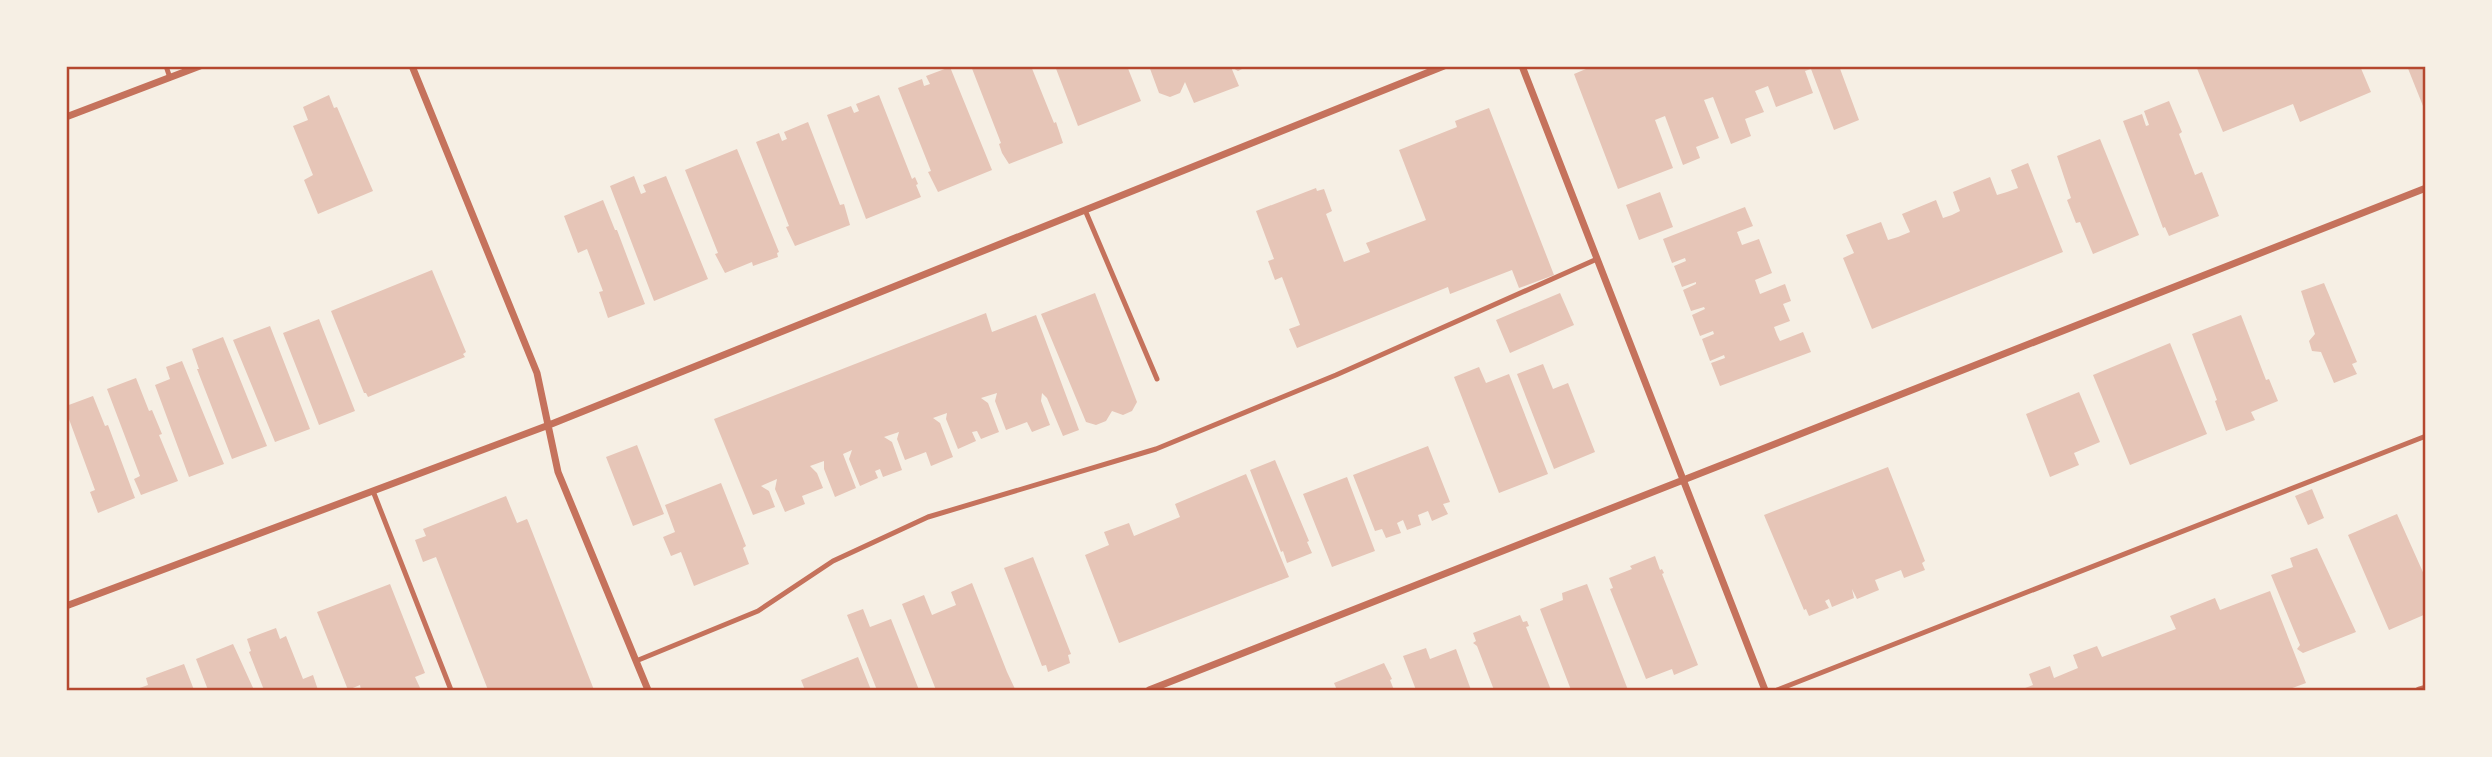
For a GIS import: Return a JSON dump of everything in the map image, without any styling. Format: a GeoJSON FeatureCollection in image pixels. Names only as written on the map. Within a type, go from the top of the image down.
{"type":"FeatureCollection","features":[{"type":"Feature","properties":{"kind":"street"},"geometry":{"type":"LineString","coordinates":[[66,117],[200,66]]}},
{"type":"Feature","properties":{"kind":"street"},"geometry":{"type":"LineString","coordinates":[[412,66],[537,373],[558,472],[648,691]]}},
{"type":"Feature","properties":{"kind":"street"},"geometry":{"type":"LineString","coordinates":[[66,606],[549,425],[1444,66]]}},
{"type":"Feature","properties":{"kind":"street"},"geometry":{"type":"LineString","coordinates":[[1522,66],[1765,691]]}},
{"type":"Feature","properties":{"kind":"street"},"geometry":{"type":"LineString","coordinates":[[1149,691],[2426,188]]}},
{"type":"Feature","properties":{"kind":"street"},"geometry":{"type":"LineString","coordinates":[[2419,691],[2426,688]]}},
{"type":"Feature","properties":{"kind":"lane"},"geometry":{"type":"LineString","coordinates":[[166,66],[170,78]]}},
{"type":"Feature","properties":{"kind":"lane"},"geometry":{"type":"LineString","coordinates":[[1085,210],[1157,379]]}},
{"type":"Feature","properties":{"kind":"lane"},"geometry":{"type":"LineString","coordinates":[[636,661],[758,611],[833,561],[928,517],[1156,449],[1336,375],[1597,259]]}},
{"type":"Feature","properties":{"kind":"lane"},"geometry":{"type":"LineString","coordinates":[[1777,691],[2426,436]]}},
{"type":"Feature","properties":{"kind":"lane"},"geometry":{"type":"LineString","coordinates":[[373,491],[451,691]]}},
{"type":"Feature","properties":{"kind":"building"},"geometry":{"type":"Polygon","coordinates":[[[971,66],[1031,66],[1063,143],[1009,164],[1002,153],[1001,143],[971,66]]]}},
{"type":"Feature","properties":{"kind":"building"},"geometry":{"type":"Polygon","coordinates":[[[1055,66],[1127,66],[1141,101],[1078,126],[1055,66]]]}},
{"type":"Feature","properties":{"kind":"building"},"geometry":{"type":"Polygon","coordinates":[[[1149,66],[1248,66],[1238,71],[1231,67],[1239,86],[1194,103],[1185,82],[1180,93],[1170,97],[1159,93],[1149,66]]]}},
{"type":"Feature","properties":{"kind":"building"},"geometry":{"type":"Polygon","coordinates":[[[1593,66],[1839,66],[1859,120],[1834,130],[1811,69],[1805,71],[1813,93],[1776,107],[1768,86],[1755,91],[1764,112],[1745,119],[1751,136],[1731,144],[1713,97],[1704,100],[1719,138],[1696,147],[1700,158],[1683,165],[1665,116],[1655,120],[1673,168],[1618,189],[1574,74],[1593,66]]]}},
{"type":"Feature","properties":{"kind":"building"},"geometry":{"type":"Polygon","coordinates":[[[2196,66],[2360,66],[2371,92],[2300,122],[2293,104],[2223,132],[2196,66]]]}},
{"type":"Feature","properties":{"kind":"building"},"geometry":{"type":"Polygon","coordinates":[[[2407,66],[2426,66],[2426,111],[2425,111],[2407,66]]]}},
{"type":"Feature","properties":{"kind":"building"},"geometry":{"type":"Polygon","coordinates":[[[950,67],[992,170],[938,192],[928,172],[931,171],[898,88],[922,79],[924,86],[930,84],[926,76],[950,67]]]}},
{"type":"Feature","properties":{"kind":"building"},"geometry":{"type":"Polygon","coordinates":[[[329,95],[334,108],[337,107],[373,191],[318,214],[304,180],[313,175],[293,126],[308,120],[303,107],[329,95]]]}},
{"type":"Feature","properties":{"kind":"building"},"geometry":{"type":"Polygon","coordinates":[[[879,95],[912,179],[915,177],[918,184],[916,185],[921,197],[866,219],[827,115],[851,106],[854,113],[859,111],[856,104],[879,95]]]}},
{"type":"Feature","properties":{"kind":"building"},"geometry":{"type":"Polygon","coordinates":[[[2169,101],[2195,175],[2202,172],[2219,216],[2169,236],[2165,227],[2163,228],[2123,121],[2142,114],[2146,126],[2149,125],[2144,111],[2169,101]]]}},
{"type":"Feature","properties":{"kind":"building"},"geometry":{"type":"Polygon","coordinates":[[[1489,108],[1554,275],[1519,288],[1512,270],[1450,294],[1448,287],[1297,348],[1289,329],[1300,325],[1282,277],[1275,280],[1268,261],[1274,259],[1256,211],[1316,188],[1317,191],[1324,189],[1332,211],[1326,214],[1344,262],[1370,252],[1366,243],[1426,220],[1399,150],[1457,127],[1455,121],[1489,108]]]}},
{"type":"Feature","properties":{"kind":"building"},"geometry":{"type":"Polygon","coordinates":[[[808,122],[840,205],[844,204],[850,225],[795,246],[756,142],[779,133],[782,141],[787,139],[784,132],[808,122]]]}},
{"type":"Feature","properties":{"kind":"building"},"geometry":{"type":"Polygon","coordinates":[[[2100,139],[2139,235],[2093,254],[2080,222],[2076,223],[2067,200],[2071,198],[2057,156],[2100,139]]]}},
{"type":"Feature","properties":{"kind":"building"},"geometry":{"type":"Polygon","coordinates":[[[737,149],[779,252],[778,257],[753,266],[752,262],[725,273],[715,254],[718,253],[685,170],[737,149]]]}},
{"type":"Feature","properties":{"kind":"building"},"geometry":{"type":"Polygon","coordinates":[[[2028,163],[2063,252],[1872,329],[1843,258],[1854,253],[1846,235],[1881,222],[1888,240],[1898,237],[1910,232],[1902,214],[1936,200],[1943,218],[1952,215],[1960,211],[1953,192],[1990,177],[1997,195],[2018,188],[2011,170],[2028,163]]]}},
{"type":"Feature","properties":{"kind":"building"},"geometry":{"type":"Polygon","coordinates":[[[634,176],[641,194],[646,192],[643,185],[666,176],[708,279],[654,301],[610,186],[634,176]]]}},
{"type":"Feature","properties":{"kind":"building"},"geometry":{"type":"Polygon","coordinates":[[[1660,192],[1673,227],[1639,240],[1626,205],[1660,192]]]}},
{"type":"Feature","properties":{"kind":"building"},"geometry":{"type":"Polygon","coordinates":[[[603,200],[645,304],[608,318],[599,292],[603,291],[587,249],[578,253],[564,216],[603,200]]]}},
{"type":"Feature","properties":{"kind":"building"},"geometry":{"type":"Polygon","coordinates":[[[1745,207],[1753,226],[1737,232],[1742,245],[1759,239],[1772,273],[1755,280],[1760,294],[1785,284],[1791,301],[1783,304],[1790,321],[1774,327],[1777,335],[1780,341],[1803,332],[1811,352],[1720,386],[1711,363],[1725,358],[1724,355],[1710,361],[1702,339],[1714,334],[1713,331],[1700,336],[1692,315],[1705,309],[1704,307],[1691,311],[1683,290],[1696,282],[1682,287],[1674,266],[1686,261],[1685,258],[1672,263],[1663,239],[1745,207]]]}},
{"type":"Feature","properties":{"kind":"building"},"geometry":{"type":"Polygon","coordinates":[[[432,270],[466,352],[463,354],[465,357],[368,397],[331,311],[432,270]]]}},
{"type":"Feature","properties":{"kind":"building"},"geometry":{"type":"Polygon","coordinates":[[[2324,283],[2357,362],[2352,364],[2357,374],[2334,383],[2321,352],[2312,351],[2309,341],[2315,334],[2301,291],[2324,283]]]}},
{"type":"Feature","properties":{"kind":"building"},"geometry":{"type":"Polygon","coordinates":[[[1095,293],[1137,402],[1132,411],[1123,415],[1112,411],[1106,421],[1096,425],[1086,422],[1041,314],[1095,293]]]}},
{"type":"Feature","properties":{"kind":"building"},"geometry":{"type":"Polygon","coordinates":[[[1560,293],[1574,325],[1510,353],[1496,320],[1560,293]]]}},
{"type":"Feature","properties":{"kind":"building"},"geometry":{"type":"Polygon","coordinates":[[[986,313],[992,332],[1036,315],[1079,430],[1063,436],[1047,398],[1042,393],[1041,401],[1050,425],[1032,432],[1027,422],[1006,430],[995,401],[997,393],[981,398],[988,403],[999,432],[981,439],[977,431],[972,432],[976,441],[958,449],[946,419],[947,413],[933,418],[940,423],[953,457],[931,466],[926,452],[905,460],[897,439],[899,432],[884,437],[892,442],[902,470],[883,477],[880,469],[875,471],[878,478],[860,486],[849,459],[852,450],[843,454],[856,488],[835,497],[824,469],[824,461],[810,466],[817,473],[823,488],[802,496],[805,504],[785,512],[775,489],[777,479],[761,486],[769,491],[775,507],[753,515],[714,419],[986,313]]]}},
{"type":"Feature","properties":{"kind":"building"},"geometry":{"type":"Polygon","coordinates":[[[2241,315],[2266,380],[2269,379],[2278,401],[2251,412],[2255,420],[2226,431],[2192,334],[2241,315]]]}},
{"type":"Feature","properties":{"kind":"building"},"geometry":{"type":"Polygon","coordinates":[[[319,319],[355,411],[319,425],[283,333],[319,319]]]}},
{"type":"Feature","properties":{"kind":"building"},"geometry":{"type":"Polygon","coordinates":[[[270,326],[310,429],[275,442],[233,340],[270,326]]]}},
{"type":"Feature","properties":{"kind":"building"},"geometry":{"type":"Polygon","coordinates":[[[223,337],[267,446],[232,459],[197,369],[192,349],[223,337]]]}},
{"type":"Feature","properties":{"kind":"building"},"geometry":{"type":"Polygon","coordinates":[[[2170,343],[2207,434],[2130,465],[2093,375],[2170,343]]]}},
{"type":"Feature","properties":{"kind":"building"},"geometry":{"type":"Polygon","coordinates":[[[182,361],[224,464],[189,477],[155,385],[170,379],[166,367],[182,361]]]}},
{"type":"Feature","properties":{"kind":"building"},"geometry":{"type":"Polygon","coordinates":[[[1543,364],[1553,389],[1568,383],[1595,452],[1554,469],[1517,374],[1543,364]]]}},
{"type":"Feature","properties":{"kind":"building"},"geometry":{"type":"Polygon","coordinates":[[[1479,367],[1486,383],[1509,374],[1548,474],[1499,493],[1454,377],[1479,367]]]}},
{"type":"Feature","properties":{"kind":"building"},"geometry":{"type":"Polygon","coordinates":[[[136,378],[149,411],[152,410],[162,434],[159,435],[178,481],[141,495],[134,479],[140,476],[107,389],[136,378]]]}},
{"type":"Feature","properties":{"kind":"building"},"geometry":{"type":"Polygon","coordinates":[[[2079,392],[2100,442],[2074,453],[2079,465],[2050,477],[2026,414],[2079,392]]]}},
{"type":"Feature","properties":{"kind":"building"},"geometry":{"type":"Polygon","coordinates":[[[93,396],[105,426],[108,425],[135,498],[98,513],[90,492],[95,490],[66,411],[66,406],[93,396]]]}},
{"type":"Feature","properties":{"kind":"building"},"geometry":{"type":"Polygon","coordinates":[[[637,445],[664,514],[633,526],[606,457],[637,445]]]}},
{"type":"Feature","properties":{"kind":"building"},"geometry":{"type":"Polygon","coordinates":[[[1428,446],[1450,502],[1443,504],[1448,514],[1432,521],[1428,511],[1418,515],[1421,525],[1407,530],[1403,520],[1397,523],[1401,533],[1386,538],[1382,529],[1375,531],[1353,475],[1428,446]]]}},
{"type":"Feature","properties":{"kind":"building"},"geometry":{"type":"Polygon","coordinates":[[[1275,460],[1312,553],[1287,563],[1250,470],[1275,460]]]}},
{"type":"Feature","properties":{"kind":"building"},"geometry":{"type":"Polygon","coordinates":[[[1888,467],[1925,561],[1922,563],[1925,570],[1904,578],[1901,570],[1875,580],[1879,590],[1857,599],[1852,589],[1854,598],[1832,607],[1829,599],[1825,601],[1829,608],[1809,616],[1806,609],[1804,610],[1764,515],[1888,467]]]}},
{"type":"Feature","properties":{"kind":"building"},"geometry":{"type":"Polygon","coordinates":[[[1246,474],[1289,577],[1119,643],[1085,555],[1109,545],[1104,532],[1129,523],[1134,536],[1180,517],[1175,504],[1246,474]]]}},
{"type":"Feature","properties":{"kind":"building"},"geometry":{"type":"Polygon","coordinates":[[[1347,477],[1375,551],[1332,567],[1303,494],[1347,477]]]}},
{"type":"Feature","properties":{"kind":"building"},"geometry":{"type":"Polygon","coordinates":[[[721,483],[746,546],[743,548],[749,564],[694,586],[681,552],[671,556],[663,537],[675,532],[665,505],[721,483]]]}},
{"type":"Feature","properties":{"kind":"building"},"geometry":{"type":"Polygon","coordinates":[[[2312,489],[2324,518],[2308,525],[2295,496],[2312,489]]]}},
{"type":"Feature","properties":{"kind":"building"},"geometry":{"type":"Polygon","coordinates":[[[506,496],[517,523],[527,519],[528,521],[594,690],[488,690],[436,557],[423,562],[415,540],[426,536],[423,529],[506,496]]]}},
{"type":"Feature","properties":{"kind":"building"},"geometry":{"type":"Polygon","coordinates":[[[2397,514],[2426,579],[2426,614],[2389,630],[2348,535],[2397,514]]]}},
{"type":"Feature","properties":{"kind":"building"},"geometry":{"type":"Polygon","coordinates":[[[2317,548],[2356,632],[2303,653],[2297,649],[2300,645],[2271,575],[2293,567],[2290,558],[2317,548]]]}},
{"type":"Feature","properties":{"kind":"building"},"geometry":{"type":"Polygon","coordinates":[[[1655,556],[1660,570],[1664,573],[1662,574],[1698,665],[1674,675],[1672,669],[1646,679],[1610,589],[1613,588],[1609,578],[1655,556]]]}},
{"type":"Feature","properties":{"kind":"building"},"geometry":{"type":"Polygon","coordinates":[[[1033,557],[1071,654],[1068,655],[1070,663],[1048,672],[1046,665],[1042,666],[1004,568],[1033,557]]]}},
{"type":"Feature","properties":{"kind":"building"},"geometry":{"type":"Polygon","coordinates":[[[972,583],[1015,689],[936,690],[902,604],[924,595],[932,615],[956,605],[951,592],[972,583]]]}},
{"type":"Feature","properties":{"kind":"building"},"geometry":{"type":"Polygon","coordinates":[[[390,584],[425,673],[415,677],[421,690],[361,690],[360,685],[348,690],[317,612],[390,584]]]}},
{"type":"Feature","properties":{"kind":"building"},"geometry":{"type":"Polygon","coordinates":[[[1587,584],[1628,690],[1571,690],[1540,609],[1563,600],[1562,593],[1587,584]]]}},
{"type":"Feature","properties":{"kind":"building"},"geometry":{"type":"Polygon","coordinates":[[[2270,591],[2306,683],[2287,690],[2020,690],[2033,685],[2029,674],[2050,666],[2054,678],[2078,668],[2073,655],[2097,646],[2102,657],[2176,629],[2170,616],[2215,598],[2220,610],[2270,591]]]}},
{"type":"Feature","properties":{"kind":"building"},"geometry":{"type":"Polygon","coordinates":[[[863,609],[870,627],[891,619],[919,690],[877,690],[847,615],[863,609]]]}},
{"type":"Feature","properties":{"kind":"building"},"geometry":{"type":"Polygon","coordinates":[[[1520,615],[1523,622],[1527,621],[1529,626],[1526,627],[1551,690],[1494,690],[1477,646],[1473,643],[1476,641],[1473,633],[1520,615]]]}},
{"type":"Feature","properties":{"kind":"building"},"geometry":{"type":"Polygon","coordinates":[[[276,628],[280,639],[286,636],[303,679],[313,675],[318,690],[264,690],[249,652],[251,651],[247,639],[276,628]]]}},
{"type":"Feature","properties":{"kind":"building"},"geometry":{"type":"Polygon","coordinates":[[[233,644],[254,690],[208,690],[196,659],[233,644]]]}},
{"type":"Feature","properties":{"kind":"building"},"geometry":{"type":"Polygon","coordinates":[[[1426,648],[1430,659],[1456,649],[1471,690],[1416,690],[1403,656],[1426,648]]]}},
{"type":"Feature","properties":{"kind":"building"},"geometry":{"type":"Polygon","coordinates":[[[858,657],[871,690],[805,690],[801,680],[858,657]]]}},
{"type":"Feature","properties":{"kind":"building"},"geometry":{"type":"Polygon","coordinates":[[[1384,663],[1394,690],[1337,690],[1334,683],[1384,663]]]}},
{"type":"Feature","properties":{"kind":"building"},"geometry":{"type":"Polygon","coordinates":[[[184,664],[194,690],[134,690],[148,685],[146,678],[184,664]]]}}]}
